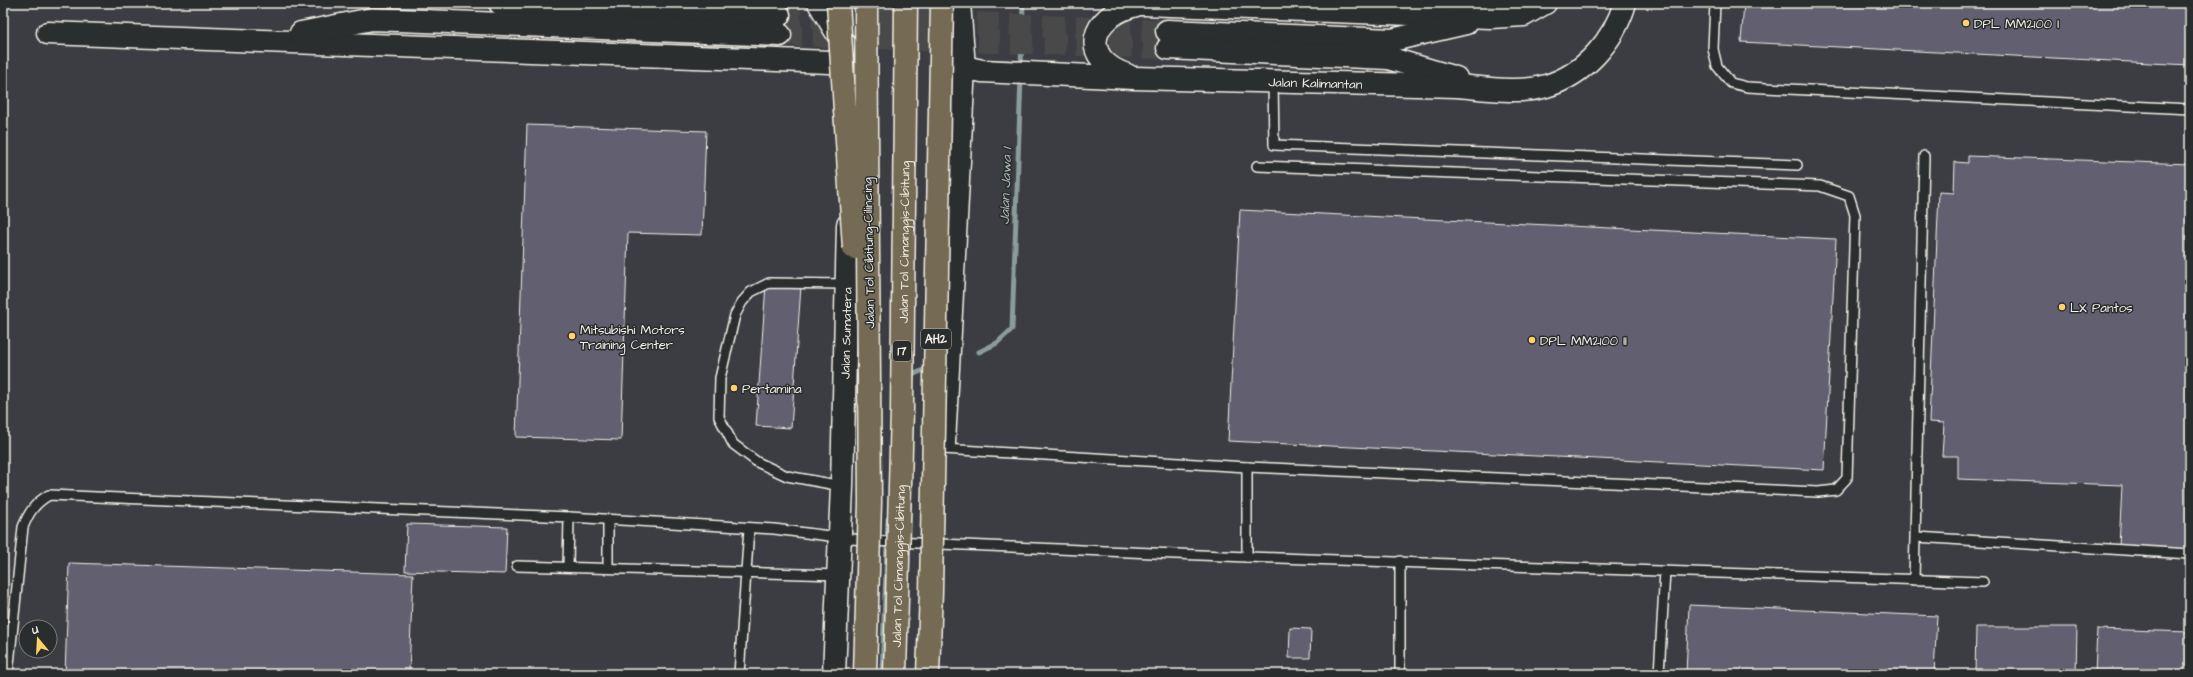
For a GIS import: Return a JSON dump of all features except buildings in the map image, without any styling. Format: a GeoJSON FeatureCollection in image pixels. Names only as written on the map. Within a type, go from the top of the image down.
{"type":"FeatureCollection","features":[{"type":"Feature","properties":{"kind":"highway"},"geometry":{"type":"LineString","coordinates":[[838,3],[870,502],[865,674]]}},
{"type":"Feature","properties":{"kind":"highway","name":"Jalan Tol Cibitung–Cilincing"},"geometry":{"type":"LineString","coordinates":[[866,3],[870,502]]}},
{"type":"Feature","properties":{"kind":"highway","name":"Jalan Tol Cimanggis–Cibitung"},"geometry":{"type":"LineString","coordinates":[[895,674],[902,410],[906,3]]}},
{"type":"Feature","properties":{"kind":"highway","name":"AH2"},"geometry":{"type":"LineString","coordinates":[[928,674],[931,591],[942,3]]}},
{"type":"Feature","properties":{"kind":"street"},"geometry":{"type":"LineString","coordinates":[[264,41],[372,19],[780,25],[500,3]]}},
{"type":"Feature","properties":{"kind":"street"},"geometry":{"type":"LineString","coordinates":[[819,3],[856,63]]}},
{"type":"Feature","properties":{"kind":"street","name":"Jalan Sumatera"},"geometry":{"type":"LineString","coordinates":[[834,674],[842,486],[845,284],[858,3]]}},
{"type":"Feature","properties":{"kind":"street"},"geometry":{"type":"LineString","coordinates":[[933,674],[938,543],[964,67],[959,3]]}},
{"type":"Feature","properties":{"kind":"street"},"geometry":{"type":"LineString","coordinates":[[1117,3],[1371,7],[1490,17],[1524,15],[1544,3]]}},
{"type":"Feature","properties":{"kind":"street","name":"Jalan Kalimantan"},"geometry":{"type":"LineString","coordinates":[[964,67],[982,71],[1134,78],[1457,86],[1510,90],[1545,87],[1579,70],[1608,41],[1625,3]]}},
{"type":"Feature","properties":{"kind":"street"},"geometry":{"type":"LineString","coordinates":[[1134,78],[1107,66],[1096,44],[1096,35],[1104,20],[1112,13],[1122,8],[1140,4]]}},
{"type":"Feature","properties":{"kind":"street"},"geometry":{"type":"LineString","coordinates":[[1487,88],[1388,58],[1167,39],[1392,40],[1490,17]]}},
{"type":"Feature","properties":{"kind":"street"},"geometry":{"type":"LineString","coordinates":[[48,33],[856,63]]}},
{"type":"Feature","properties":{"kind":"lane"},"geometry":{"type":"LineString","coordinates":[[1715,3],[1713,49],[1717,66],[1731,83],[1747,87],[2190,108]]}},
{"type":"Feature","properties":{"kind":"lane"},"geometry":{"type":"LineString","coordinates":[[1273,81],[1274,145],[1797,165]]}},
{"type":"Feature","properties":{"kind":"lane"},"geometry":{"type":"LineString","coordinates":[[1914,580],[1924,156]]}},
{"type":"Feature","properties":{"kind":"lane"},"geometry":{"type":"LineString","coordinates":[[943,450],[1247,467],[1818,492],[1836,490],[1847,478],[1856,215],[1849,196],[1820,186],[1257,166]]}},
{"type":"Feature","properties":{"kind":"lane"},"geometry":{"type":"LineString","coordinates":[[842,486],[788,476],[756,462],[733,444],[719,417],[720,378],[734,315],[751,292],[769,283],[845,284]]}},
{"type":"Feature","properties":{"kind":"lane"},"geometry":{"type":"LineString","coordinates":[[1247,467],[1247,557]]}},
{"type":"Feature","properties":{"kind":"lane"},"geometry":{"type":"LineString","coordinates":[[8,674],[23,527],[29,511],[38,501],[49,495],[569,517],[749,528],[840,536],[869,541],[1247,557],[1983,582]]}},
{"type":"Feature","properties":{"kind":"lane"},"geometry":{"type":"LineString","coordinates":[[568,567],[569,517]]}},
{"type":"Feature","properties":{"kind":"lane"},"geometry":{"type":"LineString","coordinates":[[608,520],[608,568]]}},
{"type":"Feature","properties":{"kind":"lane"},"geometry":{"type":"LineString","coordinates":[[739,674],[749,528]]}},
{"type":"Feature","properties":{"kind":"lane"},"geometry":{"type":"LineString","coordinates":[[1916,537],[2190,554]]}},
{"type":"Feature","properties":{"kind":"lane"},"geometry":{"type":"LineString","coordinates":[[1400,561],[1400,674]]}},
{"type":"Feature","properties":{"kind":"lane"},"geometry":{"type":"LineString","coordinates":[[517,566],[839,575]]}},
{"type":"Feature","properties":{"kind":"lane"},"geometry":{"type":"LineString","coordinates":[[1659,674],[1665,571]]}},
{"type":"Feature","properties":{"kind":"shaded area"},"geometry":{"type":"Polygon","coordinates":[[[3,3],[2190,3],[2190,674],[3,674],[3,3]]]}},
{"type":"Feature","properties":{"kind":"waterway","name":"Jalan Jawa I"},"geometry":{"type":"LineString","coordinates":[[1021,67],[1023,3]]}},
{"type":"Feature","properties":{"kind":"waterway","name":"Jalan Jawa I"},"geometry":{"type":"LineString","coordinates":[[979,352],[997,343],[1012,329],[1021,77]]}},
{"type":"Feature","properties":{"kind":"waterway"},"geometry":{"type":"LineString","coordinates":[[908,377],[930,367]]}},
{"type":"Feature","properties":{"kind":"waterway"},"geometry":{"type":"LineString","coordinates":[[882,674],[888,519]]}},
{"type":"Feature","properties":{"kind":"tunnel"},"geometry":{"type":"LineString","coordinates":[[779,15],[1167,31]]}},
{"type":"Feature","properties":{"kind":"tunnel"},"geometry":{"type":"LineString","coordinates":[[780,35],[1168,48]]}},
{"type":"Feature","properties":{"kind":"place","name":"DPL MM2100 I"},"geometry":{"type":"Point","coordinates":[1966,23]}},
{"type":"Feature","properties":{"kind":"place","name":"LX Pantos"},"geometry":{"type":"Point","coordinates":[2062,307]}},
{"type":"Feature","properties":{"kind":"place","name":"Mitsubishi Motors Training Center"},"geometry":{"type":"Point","coordinates":[572,336]}},
{"type":"Feature","properties":{"kind":"place","name":"DPL MM2100 II"},"geometry":{"type":"Point","coordinates":[1532,340]}},
{"type":"Feature","properties":{"kind":"place","name":"Pertamina"},"geometry":{"type":"Point","coordinates":[734,388]}}]}
